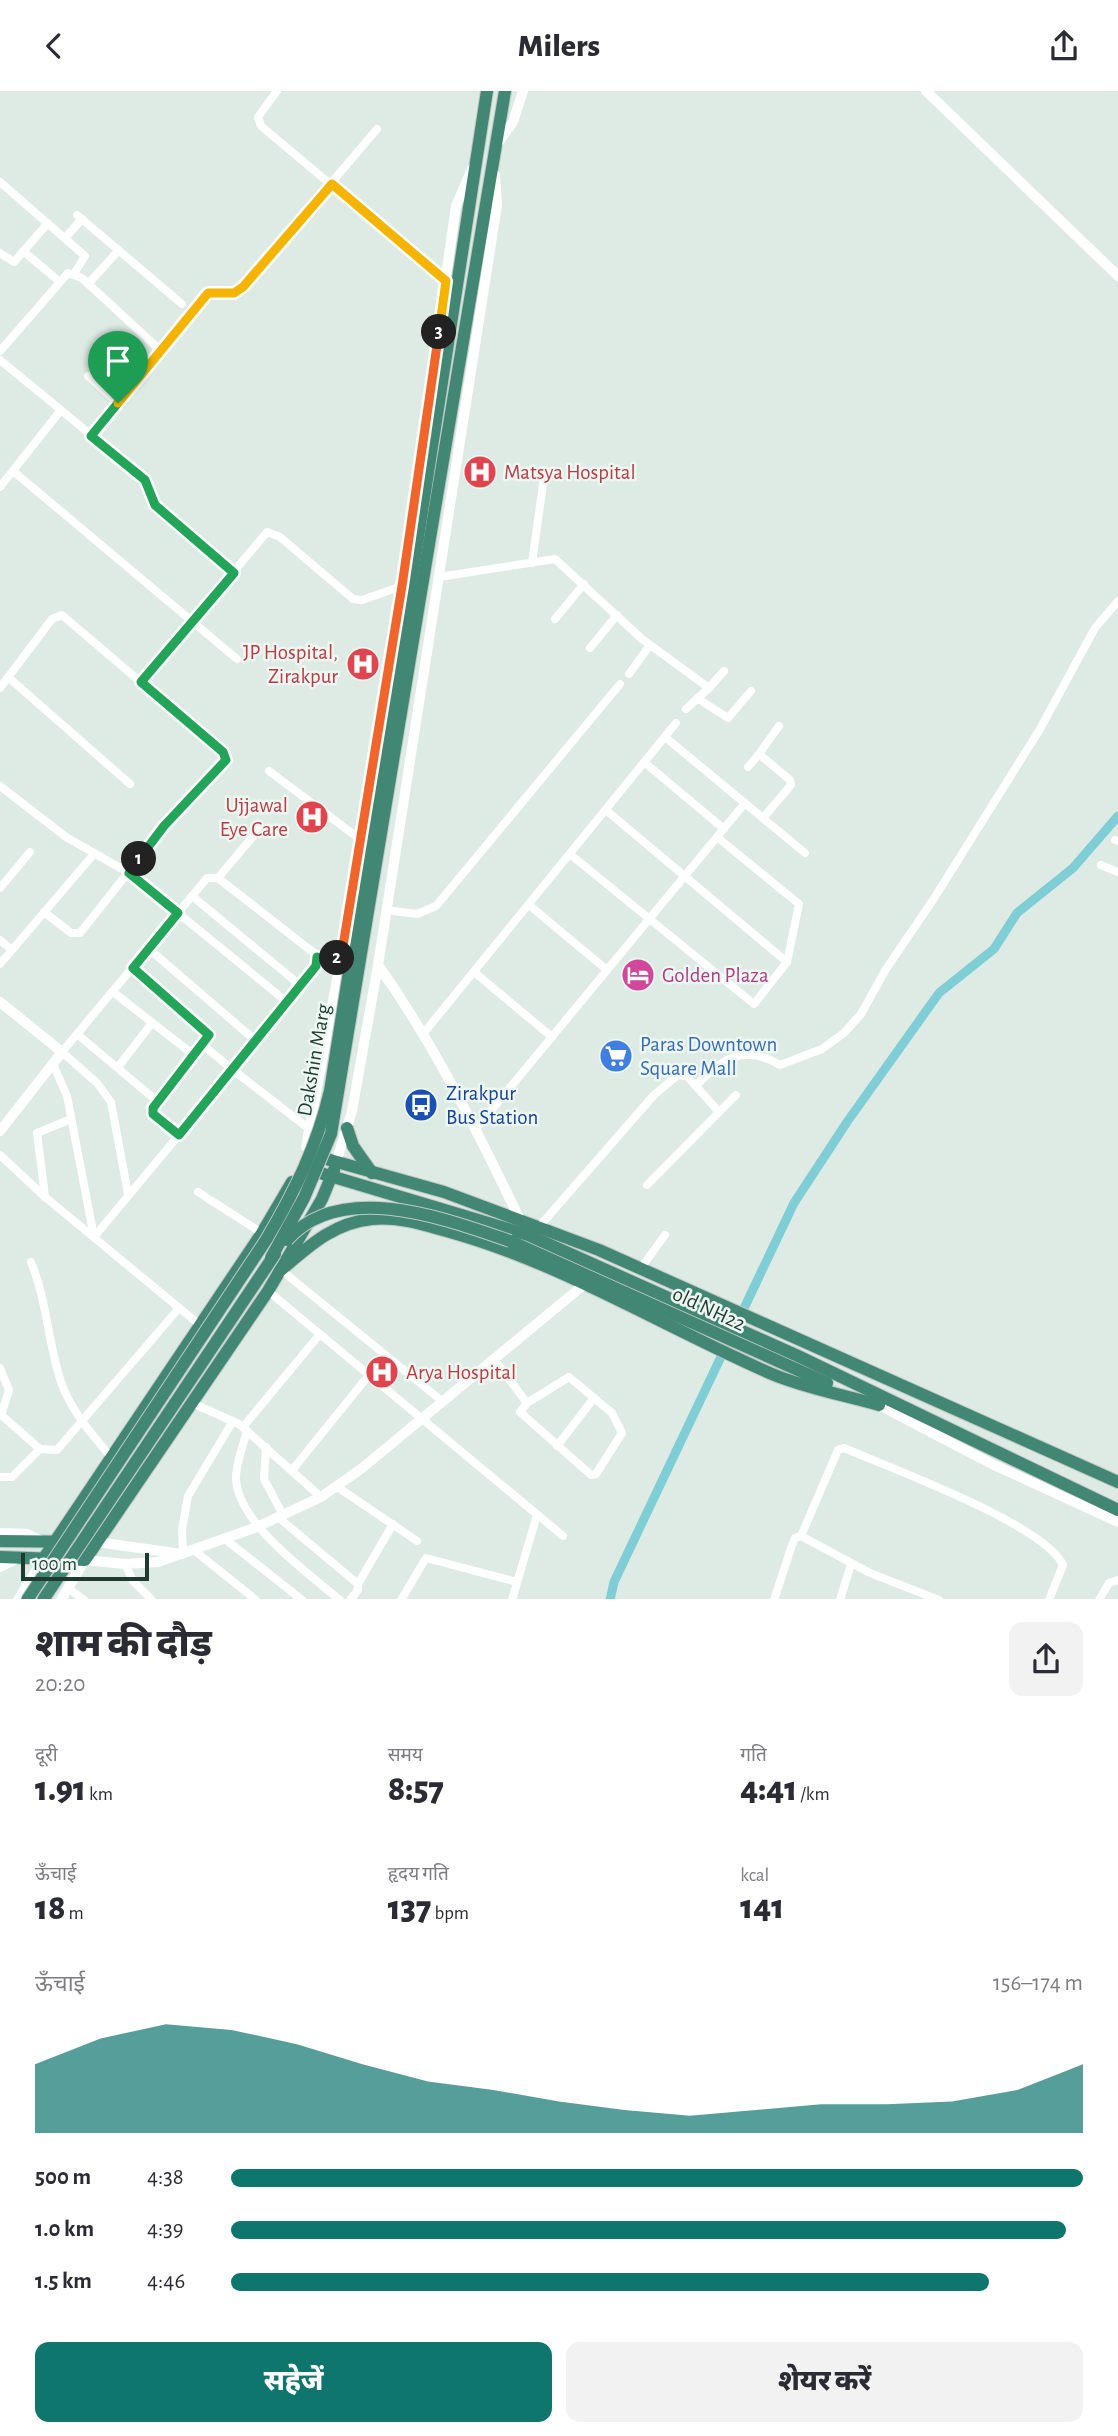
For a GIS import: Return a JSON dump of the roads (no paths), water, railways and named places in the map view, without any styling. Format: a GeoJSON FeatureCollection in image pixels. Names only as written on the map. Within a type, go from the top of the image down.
{"type":"FeatureCollection","features":[{"type":"Feature","properties":{"kind":"highway","name":"Dakshin Marg"},"geometry":{"type":"LineString","coordinates":[[27,1599],[266,1240],[302,1178],[320,1135],[330,1091],[423,544],[494,167],[505,91]]}},
{"type":"Feature","properties":{"kind":"highway","name":"Dakshin Marg"},"geometry":{"type":"LineString","coordinates":[[271,1258],[304,1198],[331,1134],[423,544],[484,95]]}},
{"type":"Feature","properties":{"kind":"highway"},"geometry":{"type":"LineString","coordinates":[[347,1128],[353,1146],[372,1173]]}},
{"type":"Feature","properties":{"kind":"highway"},"geometry":{"type":"LineString","coordinates":[[44,1558],[50,1541],[112,1458],[262,1233],[300,1167],[304,1153],[334,1169],[527,1235],[784,1349],[1118,1510]]}},
{"type":"Feature","properties":{"kind":"highway"},"geometry":{"type":"LineString","coordinates":[[300,1167],[372,1173],[444,1192],[520,1220],[715,1300],[1118,1482]]}},
{"type":"Feature","properties":{"kind":"highway","name":"Dakshin Marg"},"geometry":{"type":"LineString","coordinates":[[85,1560],[268,1291],[334,1169]]}},
{"type":"Feature","properties":{"kind":"highway","name":"old NH22"},"geometry":{"type":"LineString","coordinates":[[271,1258],[298,1228],[323,1214],[376,1208],[412,1210],[510,1241],[706,1329],[775,1369]]}},
{"type":"Feature","properties":{"kind":"highway"},"geometry":{"type":"LineString","coordinates":[[281,1270],[324,1234],[350,1223],[374,1219],[403,1220],[482,1241],[586,1283],[697,1341],[879,1405],[893,1402]]}},
{"type":"Feature","properties":{"kind":"highway"},"geometry":{"type":"LineString","coordinates":[[43,1599],[271,1258]]}},
{"type":"Feature","properties":{"kind":"highway"},"geometry":{"type":"LineString","coordinates":[[0,1541],[97,1542]]}},
{"type":"Feature","properties":{"kind":"highway"},"geometry":{"type":"LineString","coordinates":[[0,1557],[85,1560]]}},
{"type":"Feature","properties":{"kind":"street"},"geometry":{"type":"LineString","coordinates":[[277,91],[257,121],[446,281]]}},
{"type":"Feature","properties":{"kind":"street"},"geometry":{"type":"LineString","coordinates":[[497,144],[513,122],[523,91]]}},
{"type":"Feature","properties":{"kind":"street"},"geometry":{"type":"LineString","coordinates":[[926,91],[1118,276]]}},
{"type":"Feature","properties":{"kind":"street"},"geometry":{"type":"LineString","coordinates":[[91,436],[208,293],[234,293],[243,287],[377,129]]}},
{"type":"Feature","properties":{"kind":"street","name":"Dakshin Marg"},"geometry":{"type":"LineString","coordinates":[[304,1153],[312,1131],[402,586],[456,206],[476,159]]}},
{"type":"Feature","properties":{"kind":"street","name":"Dakshin Marg"},"geometry":{"type":"LineString","coordinates":[[334,1169],[347,1128],[377,965],[422,687],[497,205],[494,167]]}},
{"type":"Feature","properties":{"kind":"street"},"geometry":{"type":"LineString","coordinates":[[0,183],[85,256],[75,274]]}},
{"type":"Feature","properties":{"kind":"street"},"geometry":{"type":"LineString","coordinates":[[65,238],[80,217],[182,304]]}},
{"type":"Feature","properties":{"kind":"street"},"geometry":{"type":"LineString","coordinates":[[0,253],[14,262],[48,223]]}},
{"type":"Feature","properties":{"kind":"street"},"geometry":{"type":"LineString","coordinates":[[88,284],[119,250]]}},
{"type":"Feature","properties":{"kind":"street"},"geometry":{"type":"LineString","coordinates":[[23,251],[60,282]]}},
{"type":"Feature","properties":{"kind":"street"},"geometry":{"type":"LineString","coordinates":[[0,351],[68,273],[75,274],[88,284],[161,351]]}},
{"type":"Feature","properties":{"kind":"street"},"geometry":{"type":"LineString","coordinates":[[0,360],[145,480],[155,505],[234,573]]}},
{"type":"Feature","properties":{"kind":"street"},"geometry":{"type":"LineString","coordinates":[[88,376],[118,403]]}},
{"type":"Feature","properties":{"kind":"street"},"geometry":{"type":"LineString","coordinates":[[0,487],[61,410]]}},
{"type":"Feature","properties":{"kind":"street"},"geometry":{"type":"LineString","coordinates":[[531,563],[545,470]]}},
{"type":"Feature","properties":{"kind":"street"},"geometry":{"type":"LineString","coordinates":[[13,471],[237,659]]}},
{"type":"Feature","properties":{"kind":"street"},"geometry":{"type":"LineString","coordinates":[[141,682],[267,532],[273,532],[353,599],[362,600],[402,586]]}},
{"type":"Feature","properties":{"kind":"street"},"geometry":{"type":"LineString","coordinates":[[439,577],[555,559],[650,645],[709,688]]}},
{"type":"Feature","properties":{"kind":"street"},"geometry":{"type":"LineString","coordinates":[[555,619],[584,584]]}},
{"type":"Feature","properties":{"kind":"street"},"geometry":{"type":"LineString","coordinates":[[696,1086],[714,1066],[728,1059],[763,1056],[780,1065],[822,1049],[844,1033],[861,1014],[886,969],[928,908],[1040,729],[1095,628],[1118,601]]}},
{"type":"Feature","properties":{"kind":"street"},"geometry":{"type":"LineString","coordinates":[[0,688],[58,615],[69,619],[223,752],[226,760],[164,826],[77,935],[44,912]]}},
{"type":"Feature","properties":{"kind":"street"},"geometry":{"type":"LineString","coordinates":[[590,648],[617,615]]}},
{"type":"Feature","properties":{"kind":"street"},"geometry":{"type":"LineString","coordinates":[[629,674],[650,645]]}},
{"type":"Feature","properties":{"kind":"street"},"geometry":{"type":"LineString","coordinates":[[686,709],[724,671]]}},
{"type":"Feature","properties":{"kind":"street"},"geometry":{"type":"LineString","coordinates":[[8,677],[130,784]]}},
{"type":"Feature","properties":{"kind":"street"},"geometry":{"type":"LineString","coordinates":[[386,684],[422,687]]}},
{"type":"Feature","properties":{"kind":"street"},"geometry":{"type":"LineString","coordinates":[[386,910],[417,914],[436,906],[620,684]]}},
{"type":"Feature","properties":{"kind":"street"},"geometry":{"type":"LineString","coordinates":[[696,698],[728,718],[751,691]]}},
{"type":"Feature","properties":{"kind":"street"},"geometry":{"type":"LineString","coordinates":[[423,1034],[676,723]]}},
{"type":"Feature","properties":{"kind":"street"},"geometry":{"type":"LineString","coordinates":[[748,767],[779,726]]}},
{"type":"Feature","properties":{"kind":"street"},"geometry":{"type":"LineString","coordinates":[[665,737],[805,853]]}},
{"type":"Feature","properties":{"kind":"street"},"geometry":{"type":"LineString","coordinates":[[759,754],[790,780],[791,785],[763,818]]}},
{"type":"Feature","properties":{"kind":"street"},"geometry":{"type":"LineString","coordinates":[[644,762],[723,829]]}},
{"type":"Feature","properties":{"kind":"street"},"geometry":{"type":"LineString","coordinates":[[269,771],[361,840]]}},
{"type":"Feature","properties":{"kind":"street"},"geometry":{"type":"LineString","coordinates":[[0,786],[93,855],[129,873],[288,1002]]}},
{"type":"Feature","properties":{"kind":"street"},"geometry":{"type":"LineString","coordinates":[[475,1130],[745,803]]}},
{"type":"Feature","properties":{"kind":"street"},"geometry":{"type":"LineString","coordinates":[[607,811],[787,962]]}},
{"type":"Feature","properties":{"kind":"street"},"geometry":{"type":"LineString","coordinates":[[218,878],[260,828]]}},
{"type":"Feature","properties":{"kind":"street"},"geometry":{"type":"LineString","coordinates":[[570,855],[754,1004],[787,962],[799,904],[717,837]]}},
{"type":"Feature","properties":{"kind":"street"},"geometry":{"type":"LineString","coordinates":[[0,888],[30,852]]}},
{"type":"Feature","properties":{"kind":"street"},"geometry":{"type":"LineString","coordinates":[[0,964],[93,855]]}},
{"type":"Feature","properties":{"kind":"street"},"geometry":{"type":"LineString","coordinates":[[1101,865],[1118,872]]}},
{"type":"Feature","properties":{"kind":"street"},"geometry":{"type":"LineString","coordinates":[[0,1131],[62,1052],[209,876],[218,878],[317,957],[332,962],[342,952]]}},
{"type":"Feature","properties":{"kind":"street"},"geometry":{"type":"LineString","coordinates":[[192,896],[300,985]]}},
{"type":"Feature","properties":{"kind":"street"},"geometry":{"type":"LineString","coordinates":[[529,905],[607,970]]}},
{"type":"Feature","properties":{"kind":"street"},"geometry":{"type":"LineString","coordinates":[[0,940],[12,950]]}},
{"type":"Feature","properties":{"kind":"street"},"geometry":{"type":"LineString","coordinates":[[149,949],[256,1041]]}},
{"type":"Feature","properties":{"kind":"street"},"geometry":{"type":"LineString","coordinates":[[94,1237],[288,1002],[316,966],[317,957]]}},
{"type":"Feature","properties":{"kind":"street"},"geometry":{"type":"LineString","coordinates":[[377,965],[423,1034],[520,1220]]}},
{"type":"Feature","properties":{"kind":"street"},"geometry":{"type":"LineString","coordinates":[[133,968],[207,1033],[208,1039],[204,1046],[153,1108],[153,1114],[179,1135]]}},
{"type":"Feature","properties":{"kind":"street"},"geometry":{"type":"LineString","coordinates":[[474,972],[552,1037]]}},
{"type":"Feature","properties":{"kind":"street"},"geometry":{"type":"LineString","coordinates":[[113,992],[195,1056]]}},
{"type":"Feature","properties":{"kind":"street"},"geometry":{"type":"LineString","coordinates":[[0,1002],[92,1078],[111,1102],[128,1194]]}},
{"type":"Feature","properties":{"kind":"street"},"geometry":{"type":"LineString","coordinates":[[118,1067],[152,1023]]}},
{"type":"Feature","properties":{"kind":"street"},"geometry":{"type":"LineString","coordinates":[[77,1034],[158,1102]]}},
{"type":"Feature","properties":{"kind":"street"},"geometry":{"type":"LineString","coordinates":[[204,1046],[312,1131]]}},
{"type":"Feature","properties":{"kind":"street"},"geometry":{"type":"LineString","coordinates":[[53,1064],[65,1089],[94,1237]]}},
{"type":"Feature","properties":{"kind":"street"},"geometry":{"type":"LineString","coordinates":[[538,1228],[654,1095],[678,1075],[687,1076],[719,1112]]}},
{"type":"Feature","properties":{"kind":"street"},"geometry":{"type":"LineString","coordinates":[[647,1185],[736,1095]]}},
{"type":"Feature","properties":{"kind":"street"},"geometry":{"type":"LineString","coordinates":[[45,1197],[37,1133],[71,1119]]}},
{"type":"Feature","properties":{"kind":"street"},"geometry":{"type":"LineString","coordinates":[[0,1155],[45,1197],[201,1326]]}},
{"type":"Feature","properties":{"kind":"street"},"geometry":{"type":"LineString","coordinates":[[198,1192],[262,1233]]}},
{"type":"Feature","properties":{"kind":"street"},"geometry":{"type":"LineString","coordinates":[[641,1268],[665,1235]]}},
{"type":"Feature","properties":{"kind":"street"},"geometry":{"type":"LineString","coordinates":[[31,1262],[42,1289],[61,1380],[83,1421],[112,1458]]}},
{"type":"Feature","properties":{"kind":"street"},"geometry":{"type":"LineString","coordinates":[[281,1270],[442,1401]]}},
{"type":"Feature","properties":{"kind":"street"},"geometry":{"type":"LineString","coordinates":[[85,1560],[125,1564],[158,1562],[257,1527],[321,1497],[421,1419],[586,1283]]}},
{"type":"Feature","properties":{"kind":"street"},"geometry":{"type":"LineString","coordinates":[[268,1291],[563,1536]]}},
{"type":"Feature","properties":{"kind":"street"},"geometry":{"type":"LineString","coordinates":[[0,1368],[9,1390],[0,1415],[40,1449],[57,1450],[179,1308]]}},
{"type":"Feature","properties":{"kind":"street"},"geometry":{"type":"LineString","coordinates":[[320,1334],[245,1429],[237,1486],[257,1527],[340,1599]]}},
{"type":"Feature","properties":{"kind":"street"},"geometry":{"type":"LineString","coordinates":[[494,1359],[527,1403]]}},
{"type":"Feature","properties":{"kind":"street"},"geometry":{"type":"LineString","coordinates":[[293,1469],[369,1375]]}},
{"type":"Feature","properties":{"kind":"street"},"geometry":{"type":"LineString","coordinates":[[565,1377],[569,1377],[594,1398],[612,1413],[622,1433],[593,1476],[584,1471],[520,1412],[527,1403],[565,1377]]}},
{"type":"Feature","properties":{"kind":"street"},"geometry":{"type":"LineString","coordinates":[[557,1446],[594,1398]]}},
{"type":"Feature","properties":{"kind":"street"},"geometry":{"type":"LineString","coordinates":[[192,1403],[245,1429],[293,1469],[321,1497]]}},
{"type":"Feature","properties":{"kind":"street"},"geometry":{"type":"LineString","coordinates":[[879,1405],[994,1465],[1118,1522]]}},
{"type":"Feature","properties":{"kind":"street"},"geometry":{"type":"LineString","coordinates":[[183,1554],[183,1521],[188,1496],[233,1421]]}},
{"type":"Feature","properties":{"kind":"street"},"geometry":{"type":"LineString","coordinates":[[266,1447],[264,1479],[281,1516],[358,1584]]}},
{"type":"Feature","properties":{"kind":"street"},"geometry":{"type":"LineString","coordinates":[[801,1536],[838,1450],[844,1448],[1008,1521],[1035,1536],[1063,1565],[1049,1599]]}},
{"type":"Feature","properties":{"kind":"street"},"geometry":{"type":"LineString","coordinates":[[0,1478],[12,1477],[40,1449]]}},
{"type":"Feature","properties":{"kind":"street"},"geometry":{"type":"LineString","coordinates":[[336,1486],[417,1541]]}},
{"type":"Feature","properties":{"kind":"street"},"geometry":{"type":"LineString","coordinates":[[512,1599],[537,1515]]}},
{"type":"Feature","properties":{"kind":"street"},"geometry":{"type":"LineString","coordinates":[[350,1599],[358,1590],[358,1584],[393,1524]]}},
{"type":"Feature","properties":{"kind":"street"},"geometry":{"type":"LineString","coordinates":[[0,1533],[27,1534],[50,1541]]}},
{"type":"Feature","properties":{"kind":"street"},"geometry":{"type":"LineString","coordinates":[[774,1599],[795,1538],[801,1536],[851,1564],[939,1599]]}},
{"type":"Feature","properties":{"kind":"street"},"geometry":{"type":"LineString","coordinates":[[225,1539],[302,1599]]}},
{"type":"Feature","properties":{"kind":"street"},"geometry":{"type":"LineString","coordinates":[[97,1542],[183,1554]]}},
{"type":"Feature","properties":{"kind":"street"},"geometry":{"type":"LineString","coordinates":[[195,1551],[256,1599]]}},
{"type":"Feature","properties":{"kind":"street"},"geometry":{"type":"LineString","coordinates":[[0,1567],[19,1558]]}},
{"type":"Feature","properties":{"kind":"street"},"geometry":{"type":"LineString","coordinates":[[18,1599],[44,1558]]}},
{"type":"Feature","properties":{"kind":"street"},"geometry":{"type":"LineString","coordinates":[[401,1599],[426,1558],[517,1582]]}},
{"type":"Feature","properties":{"kind":"street","name":"Dakshin Marg"},"geometry":{"type":"LineString","coordinates":[[61,1599],[85,1560]]}},
{"type":"Feature","properties":{"kind":"street"},"geometry":{"type":"LineString","coordinates":[[125,1564],[133,1581],[152,1599]]}},
{"type":"Feature","properties":{"kind":"street"},"geometry":{"type":"LineString","coordinates":[[840,1599],[851,1564]]}},
{"type":"Feature","properties":{"kind":"street"},"geometry":{"type":"LineString","coordinates":[[1100,1599],[1110,1583],[1118,1580]]}},
{"type":"Feature","properties":{"kind":"street"},"geometry":{"type":"LineString","coordinates":[[68,1588],[84,1599]]}},
{"type":"Feature","properties":{"kind":"waterway"},"geometry":{"type":"LineString","coordinates":[[610,1599],[614,1582],[794,1203],[847,1122],[939,993],[994,949],[1017,913],[1073,868],[1118,816]]}},
{"type":"Feature","properties":{"kind":"place","name":"Matsya Hospital"},"geometry":{"type":"Point","coordinates":[480,472]}},
{"type":"Feature","properties":{"kind":"place","name":"JP Hospital, Zirakpur"},"geometry":{"type":"Point","coordinates":[363,664]}},
{"type":"Feature","properties":{"kind":"place","name":"Ujjawal Eye Care"},"geometry":{"type":"Point","coordinates":[312,817]}},
{"type":"Feature","properties":{"kind":"place","name":"Golden Plaza"},"geometry":{"type":"Point","coordinates":[638,975]}},
{"type":"Feature","properties":{"kind":"place","name":"Paras Downtown Square Mall"},"geometry":{"type":"Point","coordinates":[616,1056]}},
{"type":"Feature","properties":{"kind":"place","name":"Zirakpur Bus Station"},"geometry":{"type":"Point","coordinates":[421,1105]}},
{"type":"Feature","properties":{"kind":"place","name":"Arya Hospital"},"geometry":{"type":"Point","coordinates":[382,1372]}}]}
